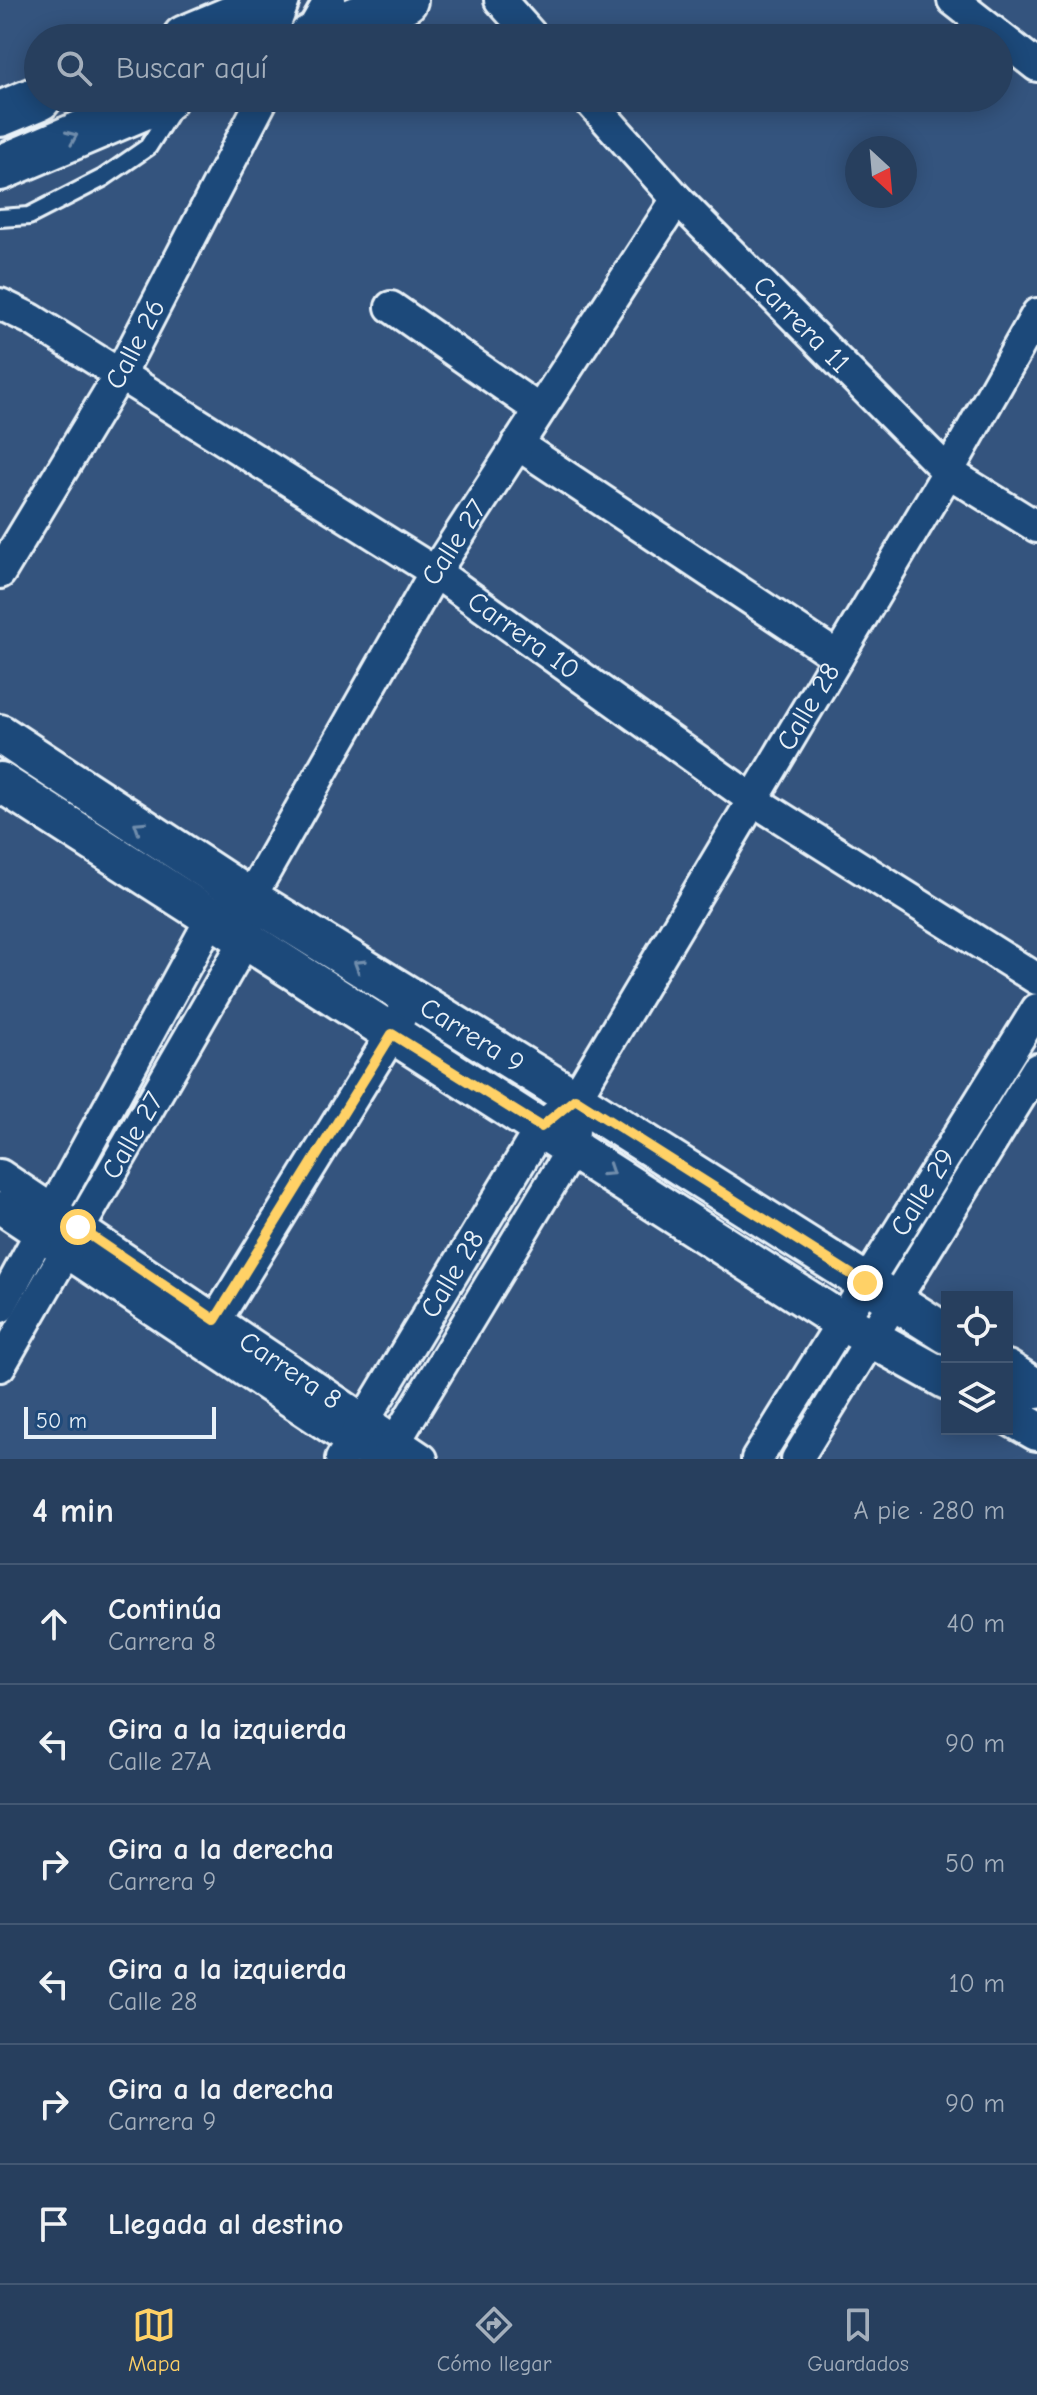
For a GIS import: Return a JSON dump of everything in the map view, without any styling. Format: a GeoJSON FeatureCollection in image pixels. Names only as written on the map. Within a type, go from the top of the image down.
{"type":"FeatureCollection","features":[{"type":"Feature","properties":{"kind":"main road"},"geometry":{"type":"LineString","coordinates":[[219,24],[276,0]]}},
{"type":"Feature","properties":{"kind":"main road"},"geometry":{"type":"LineString","coordinates":[[344,24],[405,0]]}},
{"type":"Feature","properties":{"kind":"main road"},"geometry":{"type":"LineString","coordinates":[[0,114],[24,104]]}},
{"type":"Feature","properties":{"kind":"main road"},"geometry":{"type":"LineString","coordinates":[[0,168],[132,112]]}},
{"type":"Feature","properties":{"kind":"street"},"geometry":{"type":"LineString","coordinates":[[275,24],[284,0]]}},
{"type":"Feature","properties":{"kind":"street"},"geometry":{"type":"LineString","coordinates":[[317,24],[330,0]]}},
{"type":"Feature","properties":{"kind":"street"},"geometry":{"type":"LineString","coordinates":[[500,0],[521,24]]}},
{"type":"Feature","properties":{"kind":"street"},"geometry":{"type":"LineString","coordinates":[[953,0],[984,24]]}},
{"type":"Feature","properties":{"kind":"street"},"geometry":{"type":"LineString","coordinates":[[1013,47],[1037,66]]}},
{"type":"Feature","properties":{"kind":"street","name":"Calle 26"},"geometry":{"type":"LineString","coordinates":[[0,573],[120,374],[253,112]]}},
{"type":"Feature","properties":{"kind":"street","name":"Carrera 11"},"geometry":{"type":"LineString","coordinates":[[599,112],[677,199],[948,472],[1037,527]]}},
{"type":"Feature","properties":{"kind":"street","name":"Calle 27"},"geometry":{"type":"LineString","coordinates":[[0,1366],[246,939],[250,898],[435,572],[677,199]]}},
{"type":"Feature","properties":{"kind":"street","name":"Carrera 10"},"geometry":{"type":"LineString","coordinates":[[0,304],[31,319],[435,572],[753,800],[1037,979]]}},
{"type":"Feature","properties":{"kind":"street"},"geometry":{"type":"LineString","coordinates":[[391,307],[539,410]]}},
{"type":"Feature","properties":{"kind":"street","name":"Calle 28"},"geometry":{"type":"LineString","coordinates":[[351,1441],[541,1127],[575,1099],[948,472],[1037,314]]}},
{"type":"Feature","properties":{"kind":"street"},"geometry":{"type":"LineString","coordinates":[[517,444],[838,657]]}},
{"type":"Feature","properties":{"kind":"street","name":"Carrera 9"},"geometry":{"type":"LineString","coordinates":[[0,734],[250,898],[941,1330]]}},
{"type":"Feature","properties":{"kind":"street","name":"Carrera 9"},"geometry":{"type":"LineString","coordinates":[[0,782],[856,1329],[941,1377]]}},
{"type":"Feature","properties":{"kind":"street"},"geometry":{"type":"LineString","coordinates":[[212,917],[250,898]]}},
{"type":"Feature","properties":{"kind":"street","name":"Calle 27"},"geometry":{"type":"LineString","coordinates":[[0,1307],[212,917]]}},
{"type":"Feature","properties":{"kind":"street"},"geometry":{"type":"LineString","coordinates":[[208,1331],[392,1034],[410,997]]}},
{"type":"Feature","properties":{"kind":"street","name":"Calle 29"},"geometry":{"type":"LineString","coordinates":[[880,1292],[1037,1009]]}},
{"type":"Feature","properties":{"kind":"street","name":"Calle 29"},"geometry":{"type":"LineString","coordinates":[[757,1459],[856,1329],[1037,1069]]}},
{"type":"Feature","properties":{"kind":"street","name":"Calle 28"},"geometry":{"type":"LineString","coordinates":[[386,1453],[573,1147],[575,1099]]}},
{"type":"Feature","properties":{"kind":"street","name":"Carrera 8"},"geometry":{"type":"LineString","coordinates":[[0,1175],[45,1222],[208,1331],[351,1441],[386,1453],[422,1459]]}},
{"type":"Feature","properties":{"kind":"street","name":"Carrera 8"},"geometry":{"type":"LineString","coordinates":[[0,1208],[45,1222]]}},
{"type":"Feature","properties":{"kind":"street","name":"Calle 29"},"geometry":{"type":"LineString","coordinates":[[797,1459],[856,1329]]}},
{"type":"Feature","properties":{"kind":"street"},"geometry":{"type":"LineString","coordinates":[[1013,1374],[1037,1389]]}},
{"type":"Feature","properties":{"kind":"street"},"geometry":{"type":"LineString","coordinates":[[1013,1417],[1037,1431]]}},
{"type":"Feature","properties":{"kind":"lane"},"geometry":{"type":"LineString","coordinates":[[0,218],[29,216],[103,178],[148,147],[171,112]]}},
{"type":"Feature","properties":{"kind":"route"},"geometry":{"type":"LineString","coordinates":[[78,1227],[215,1320],[392,1034],[541,1127],[575,1099],[865,1283]]}}]}
